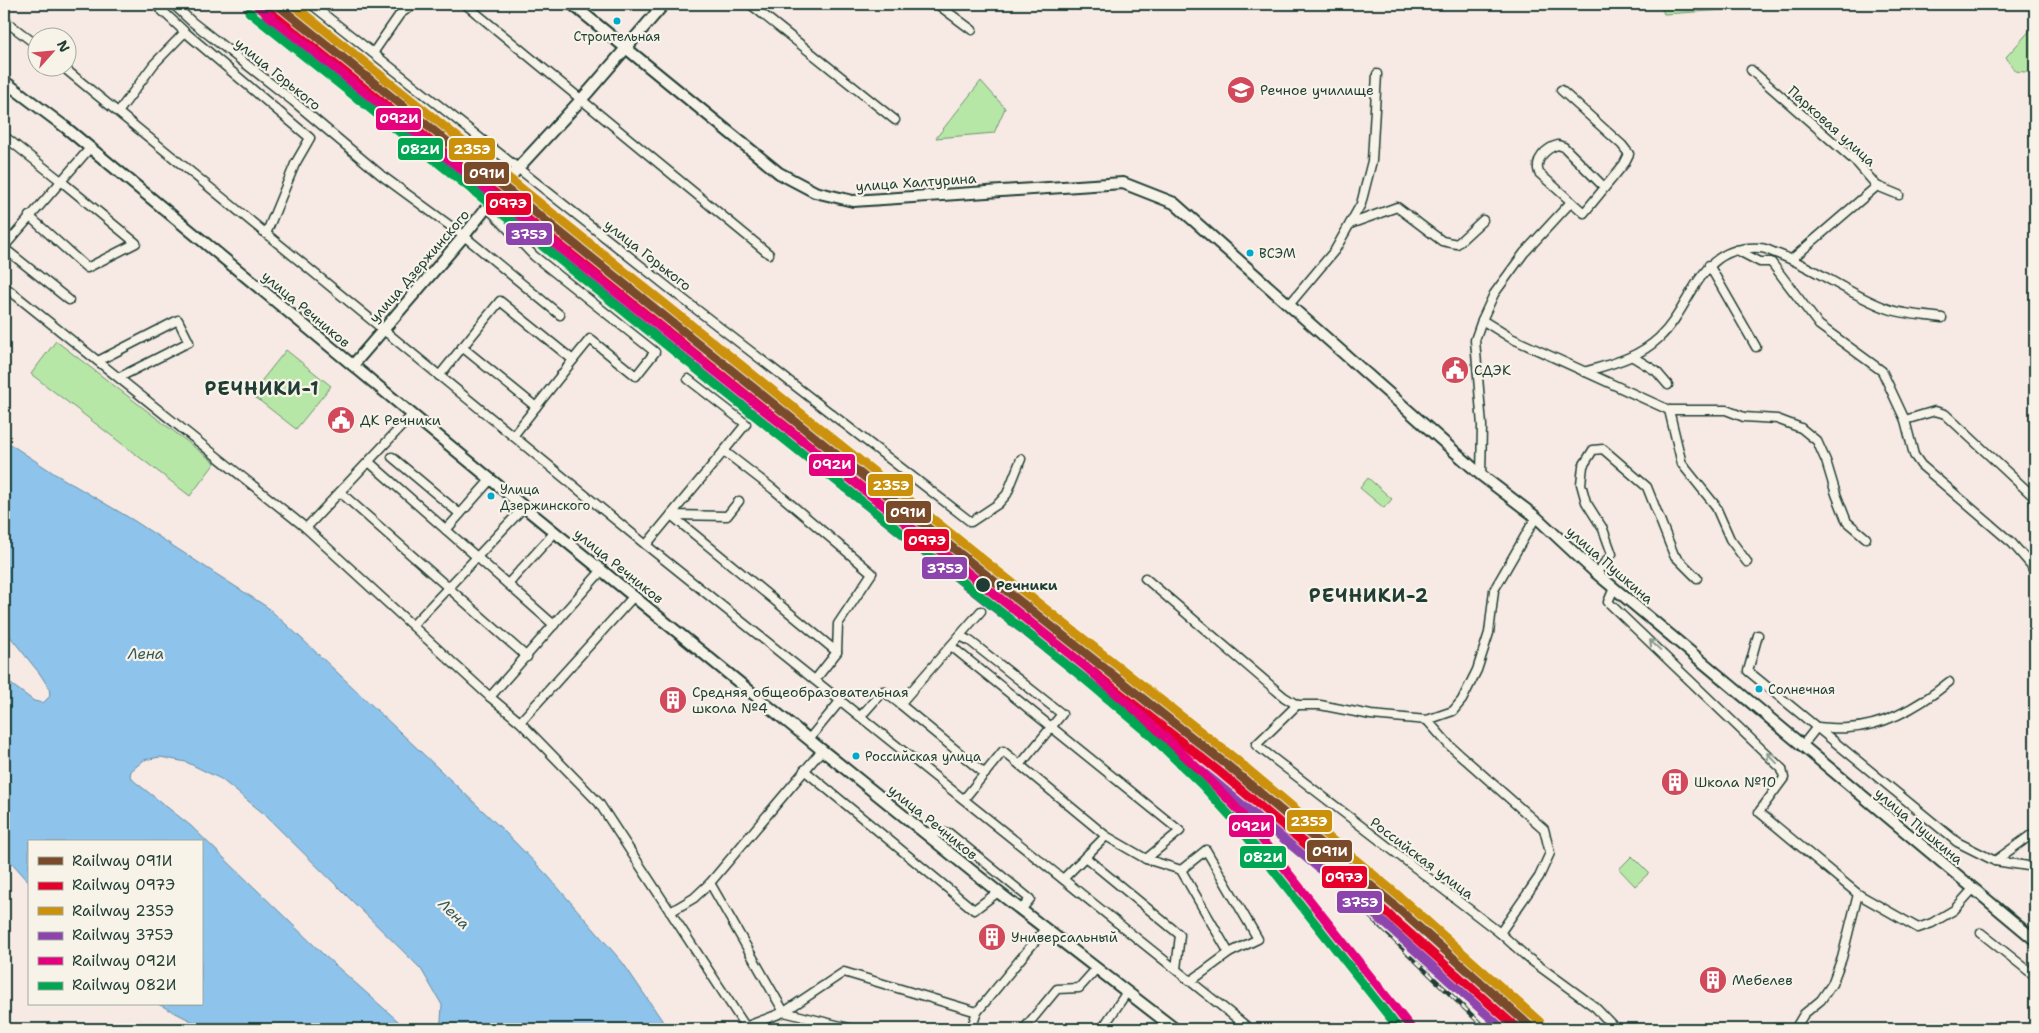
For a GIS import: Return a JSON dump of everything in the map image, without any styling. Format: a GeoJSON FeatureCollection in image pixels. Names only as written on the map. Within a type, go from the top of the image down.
{"type":"FeatureCollection","features":[{"type":"Feature","properties":{"kind":"street"},"geometry":{"type":"LineString","coordinates":[[155,4],[185,32],[310,138],[295,164],[266,234]]}},
{"type":"Feature","properties":{"kind":"street","name":"улица Горького"},"geometry":{"type":"LineString","coordinates":[[173,4],[191,21],[293,101],[381,175],[464,236],[560,314]]}},
{"type":"Feature","properties":{"kind":"street","name":"улица Горького"},"geometry":{"type":"LineString","coordinates":[[311,4],[971,522],[998,504],[1006,494],[1021,459]]}},
{"type":"Feature","properties":{"kind":"street"},"geometry":{"type":"LineString","coordinates":[[373,53],[400,14],[414,4]]}},
{"type":"Feature","properties":{"kind":"street"},"geometry":{"type":"LineString","coordinates":[[465,4],[769,254]]}},
{"type":"Feature","properties":{"kind":"street","name":"улица Халтурина"},"geometry":{"type":"LineString","coordinates":[[572,4],[779,173],[815,192],[853,201],[1123,183],[1174,202]]}},
{"type":"Feature","properties":{"kind":"street","name":"улица Дзержинского"},"geometry":{"type":"LineString","coordinates":[[353,365],[464,236],[518,168],[581,100],[664,4]]}},
{"type":"Feature","properties":{"kind":"street"},"geometry":{"type":"LineString","coordinates":[[750,4],[895,120]]}},
{"type":"Feature","properties":{"kind":"street"},"geometry":{"type":"LineString","coordinates":[[937,4],[972,30]]}},
{"type":"Feature","properties":{"kind":"street"},"geometry":{"type":"LineString","coordinates":[[4,20],[28,38]]}},
{"type":"Feature","properties":{"kind":"street"},"geometry":{"type":"LineString","coordinates":[[119,111],[154,64],[185,32]]}},
{"type":"Feature","properties":{"kind":"street","name":"Парковая улица"},"geometry":{"type":"LineString","coordinates":[[1751,70],[1857,163],[1877,186],[1899,196]]}},
{"type":"Feature","properties":{"kind":"street"},"geometry":{"type":"LineString","coordinates":[[1289,305],[1335,250],[1361,204],[1372,160],[1377,74]]}},
{"type":"Feature","properties":{"kind":"street"},"geometry":{"type":"LineString","coordinates":[[77,78],[646,545],[1250,1029]]}},
{"type":"Feature","properties":{"kind":"street","name":"улица Речников"},"geometry":{"type":"LineString","coordinates":[[4,81],[90,148],[524,507],[923,832],[1175,1029]]}},
{"type":"Feature","properties":{"kind":"street"},"geometry":{"type":"LineString","coordinates":[[1561,90],[1627,149],[1627,160],[1584,212],[1545,179],[1537,167],[1538,160],[1549,148],[1558,145],[1564,147],[1604,187]]}},
{"type":"Feature","properties":{"kind":"street"},"geometry":{"type":"LineString","coordinates":[[4,136],[61,180],[136,243],[87,268],[29,216]]}},
{"type":"Feature","properties":{"kind":"street"},"geometry":{"type":"LineString","coordinates":[[69,300],[4,248],[29,216],[90,148]]}},
{"type":"Feature","properties":{"kind":"street"},"geometry":{"type":"LineString","coordinates":[[1792,259],[1877,186]]}},
{"type":"Feature","properties":{"kind":"street","name":"улица Пушкина"},"geometry":{"type":"LineString","coordinates":[[1174,202],[1481,475],[1536,517],[1596,573],[2035,940]]}},
{"type":"Feature","properties":{"kind":"street"},"geometry":{"type":"LineString","coordinates":[[1481,475],[1482,426],[1475,340],[1494,294],[1524,253],[1571,202]]}},
{"type":"Feature","properties":{"kind":"street"},"geometry":{"type":"LineString","coordinates":[[487,207],[534,256],[655,352],[636,376],[590,339],[513,436]]}},
{"type":"Feature","properties":{"kind":"street"},"geometry":{"type":"LineString","coordinates":[[1350,224],[1397,207],[1442,241],[1457,244],[1484,220]]}},
{"type":"Feature","properties":{"kind":"street"},"geometry":{"type":"LineString","coordinates":[[1584,372],[1632,357],[1659,338],[1672,323],[1710,265],[1722,256],[1736,250],[1761,248],[1792,259],[1887,309],[1942,318]]}},
{"type":"Feature","properties":{"kind":"street"},"geometry":{"type":"LineString","coordinates":[[1736,250],[1760,262],[1771,262],[1819,324],[1882,371],[1905,420],[1914,455],[1921,465],[2012,544],[2035,574]]}},
{"type":"Feature","properties":{"kind":"street"},"geometry":{"type":"LineString","coordinates":[[1710,265],[1756,347]]}},
{"type":"Feature","properties":{"kind":"street"},"geometry":{"type":"LineString","coordinates":[[4,286],[120,377],[306,528],[490,697],[520,722],[599,803],[672,911],[746,1028],[784,1012],[844,972],[977,1012]]}},
{"type":"Feature","properties":{"kind":"street"},"geometry":{"type":"LineString","coordinates":[[439,376],[500,301],[574,360]]}},
{"type":"Feature","properties":{"kind":"street"},"geometry":{"type":"LineString","coordinates":[[98,360],[178,320],[188,342],[120,377]]}},
{"type":"Feature","properties":{"kind":"street"},"geometry":{"type":"LineString","coordinates":[[1482,320],[1511,338],[1669,410],[1726,410],[1744,417],[1777,419],[1801,428],[1817,441],[1847,522],[1866,538]]}},
{"type":"Feature","properties":{"kind":"street"},"geometry":{"type":"LineString","coordinates":[[462,347],[536,407]]}},
{"type":"Feature","properties":{"kind":"street"},"geometry":{"type":"LineString","coordinates":[[1632,357],[1656,371],[1668,385]]}},
{"type":"Feature","properties":{"kind":"street"},"geometry":{"type":"LineString","coordinates":[[646,545],[746,424],[688,379]]}},
{"type":"Feature","properties":{"kind":"street"},"geometry":{"type":"LineString","coordinates":[[1669,410],[1682,464],[1710,499],[1730,539],[1746,562]]}},
{"type":"Feature","properties":{"kind":"street"},"geometry":{"type":"LineString","coordinates":[[1905,420],[1935,410],[1945,414],[2035,498]]}},
{"type":"Feature","properties":{"kind":"street"},"geometry":{"type":"LineString","coordinates":[[306,528],[412,415]]}},
{"type":"Feature","properties":{"kind":"street"},"geometry":{"type":"LineString","coordinates":[[1596,573],[1612,554],[1603,528],[1586,502],[1580,484],[1583,466],[1593,450],[1604,449],[1647,487],[1674,555],[1697,578]]}},
{"type":"Feature","properties":{"kind":"street"},"geometry":{"type":"LineString","coordinates":[[724,451],[773,489],[872,573],[838,624],[837,652],[815,680]]}},
{"type":"Feature","properties":{"kind":"street"},"geometry":{"type":"LineString","coordinates":[[392,457],[460,514]]}},
{"type":"Feature","properties":{"kind":"street"},"geometry":{"type":"LineString","coordinates":[[368,462],[554,624]]}},
{"type":"Feature","properties":{"kind":"street"},"geometry":{"type":"LineString","coordinates":[[446,530],[491,479]]}},
{"type":"Feature","properties":{"kind":"street"},"geometry":{"type":"LineString","coordinates":[[340,492],[527,657]]}},
{"type":"Feature","properties":{"kind":"street"},"geometry":{"type":"LineString","coordinates":[[671,515],[727,516],[739,501]]}},
{"type":"Feature","properties":{"kind":"street"},"geometry":{"type":"LineString","coordinates":[[413,625],[524,507]]}},
{"type":"Feature","properties":{"kind":"street"},"geometry":{"type":"LineString","coordinates":[[671,515],[837,652]]}},
{"type":"Feature","properties":{"kind":"street"},"geometry":{"type":"LineString","coordinates":[[1145,578],[1284,697],[1298,705],[1320,705],[1371,715],[1427,720],[1453,711],[1462,700],[1478,670],[1489,633],[1494,590],[1536,517]]}},
{"type":"Feature","properties":{"kind":"street"},"geometry":{"type":"LineString","coordinates":[[508,584],[555,532]]}},
{"type":"Feature","properties":{"kind":"street"},"geometry":{"type":"LineString","coordinates":[[490,697],[602,570]]}},
{"type":"Feature","properties":{"kind":"street"},"geometry":{"type":"LineString","coordinates":[[1614,588],[1608,602],[1782,769],[1784,778],[1759,812],[1858,894],[1918,928],[1932,923],[1954,910],[1973,889]]}},
{"type":"Feature","properties":{"kind":"street"},"geometry":{"type":"LineString","coordinates":[[520,722],[634,596]]}},
{"type":"Feature","properties":{"kind":"street"},"geometry":{"type":"LineString","coordinates":[[900,704],[981,611]]}},
{"type":"Feature","properties":{"kind":"street"},"geometry":{"type":"LineString","coordinates":[[1758,635],[1748,670],[1957,842],[1994,861],[2028,866],[2035,872]]}},
{"type":"Feature","properties":{"kind":"street"},"geometry":{"type":"LineString","coordinates":[[960,636],[970,641],[1062,714],[1020,765]]}},
{"type":"Feature","properties":{"kind":"street"},"geometry":{"type":"LineString","coordinates":[[951,646],[1180,831],[1146,859]]}},
{"type":"Feature","properties":{"kind":"street"},"geometry":{"type":"LineString","coordinates":[[1817,727],[1849,728],[1877,722],[1927,700],[1949,682]]}},
{"type":"Feature","properties":{"kind":"street"},"geometry":{"type":"LineString","coordinates":[[861,716],[883,691],[985,774]]}},
{"type":"Feature","properties":{"kind":"street"},"geometry":{"type":"LineString","coordinates":[[809,739],[841,700]]}},
{"type":"Feature","properties":{"kind":"street","name":"Российская улица"},"geometry":{"type":"LineString","coordinates":[[1298,705],[1256,745],[1500,933],[1528,958],[1595,1007],[1616,1029]]}},
{"type":"Feature","properties":{"kind":"street"},"geometry":{"type":"LineString","coordinates":[[1427,720],[1449,745],[1544,829],[1550,853],[1539,877],[1500,933]]}},
{"type":"Feature","properties":{"kind":"street"},"geometry":{"type":"LineString","coordinates":[[1802,746],[1817,727]]}},
{"type":"Feature","properties":{"kind":"street"},"geometry":{"type":"LineString","coordinates":[[672,911],[694,898],[710,883],[822,750]]}},
{"type":"Feature","properties":{"kind":"street"},"geometry":{"type":"LineString","coordinates":[[964,799],[1003,751],[1106,836],[1146,859],[1181,870],[1229,953]]}},
{"type":"Feature","properties":{"kind":"street"},"geometry":{"type":"LineString","coordinates":[[804,770],[974,910],[998,892]]}},
{"type":"Feature","properties":{"kind":"street"},"geometry":{"type":"LineString","coordinates":[[923,832],[949,834],[1030,900],[1021,910]]}},
{"type":"Feature","properties":{"kind":"street"},"geometry":{"type":"LineString","coordinates":[[1994,861],[2035,832]]}},
{"type":"Feature","properties":{"kind":"street"},"geometry":{"type":"LineString","coordinates":[[1063,879],[1106,836]]}},
{"type":"Feature","properties":{"kind":"street"},"geometry":{"type":"LineString","coordinates":[[1181,870],[1206,850],[1258,939],[1229,953],[1191,981]]}},
{"type":"Feature","properties":{"kind":"street"},"geometry":{"type":"LineString","coordinates":[[1085,857],[1180,935],[1176,970]]}},
{"type":"Feature","properties":{"kind":"street"},"geometry":{"type":"LineString","coordinates":[[710,883],[784,1012],[853,1029]]}},
{"type":"Feature","properties":{"kind":"street"},"geometry":{"type":"LineString","coordinates":[[1795,1029],[1804,1014],[1821,1000],[1832,984],[1842,958],[1858,894]]}},
{"type":"Feature","properties":{"kind":"street"},"geometry":{"type":"LineString","coordinates":[[970,1029],[977,1012],[1045,929]]}},
{"type":"Feature","properties":{"kind":"street"},"geometry":{"type":"LineString","coordinates":[[1981,933],[2035,976]]}},
{"type":"Feature","properties":{"kind":"street"},"geometry":{"type":"LineString","coordinates":[[1024,1029],[1057,988],[1079,988],[1096,969]]}},
{"type":"Feature","properties":{"kind":"street"},"geometry":{"type":"LineString","coordinates":[[1102,1029],[1127,992]]}},
{"type":"Feature","properties":{"kind":"green space"},"geometry":{"type":"Polygon","coordinates":[[[1660,4],[1785,4],[1786,6],[1664,14],[1660,4]]]}},
{"type":"Feature","properties":{"kind":"green space"},"geometry":{"type":"Polygon","coordinates":[[[2035,25],[2035,73],[2015,71],[2006,57],[2035,25]]]}},
{"type":"Feature","properties":{"kind":"green space"},"geometry":{"type":"Polygon","coordinates":[[[981,81],[1005,108],[994,133],[936,138],[981,81]]]}},
{"type":"Feature","properties":{"kind":"green space"},"geometry":{"type":"Polygon","coordinates":[[[56,341],[215,463],[190,496],[31,374],[56,341]]]}},
{"type":"Feature","properties":{"kind":"green space"},"geometry":{"type":"Polygon","coordinates":[[[286,350],[331,386],[296,429],[251,394],[286,350]]]}},
{"type":"Feature","properties":{"kind":"green space"},"geometry":{"type":"Polygon","coordinates":[[[1368,478],[1392,499],[1384,508],[1360,488],[1368,478]]]}},
{"type":"Feature","properties":{"kind":"green space"},"geometry":{"type":"Polygon","coordinates":[[[1632,856],[1649,873],[1635,886],[1619,869],[1632,856]]]}},
{"type":"Feature","properties":{"kind":"water","name":"Лена"},"geometry":{"type":"Polygon","coordinates":[[[4,440],[55,474],[133,520],[267,607],[500,827],[548,876],[623,963],[668,1029],[438,1029],[441,1021],[442,1005],[421,969],[263,813],[221,779],[186,762],[160,757],[144,760],[131,771],[130,776],[191,826],[325,956],[407,1029],[207,1029],[162,1006],[202,1006],[202,840],[28,840],[28,881],[4,854],[4,679],[34,701],[43,703],[50,696],[49,688],[40,674],[4,629],[4,440]]]}},
{"type":"Feature","properties":{"kind":"railway"},"geometry":{"type":"LineString","coordinates":[[660,320],[1164,723],[1253,803],[1486,1029]]}},
{"type":"Feature","properties":{"kind":"rail line","name":"092И"},"geometry":{"type":"LineString","coordinates":[[255,4],[1087,668],[1127,703],[1185,756],[1240,812],[1412,1029]]}},
{"type":"Feature","properties":{"kind":"rail line","name":"091И"},"geometry":{"type":"LineString","coordinates":[[276,4],[989,577],[1227,765],[1394,905],[1533,1029]]}},
{"type":"Feature","properties":{"kind":"rail line","name":"235Э"},"geometry":{"type":"LineString","coordinates":[[292,4],[995,569],[1233,757],[1400,897],[1540,1022]]}},
{"type":"Feature","properties":{"kind":"rail line","name":"082И"},"geometry":{"type":"LineString","coordinates":[[249,12],[1081,676],[1145,730],[1202,785],[1232,818],[1399,1029]]}},
{"type":"Feature","properties":{"kind":"rail line","name":"097Э"},"geometry":{"type":"LineString","coordinates":[[270,12],[983,585],[1221,773],[1387,913],[1518,1029]]}},
{"type":"Feature","properties":{"kind":"rail line","name":"375Э"},"geometry":{"type":"LineString","coordinates":[[263,20],[976,593],[1214,781],[1381,920],[1503,1029]]}},
{"type":"Feature","properties":{"kind":"place","name":"Строительная"},"geometry":{"type":"Point","coordinates":[617,21]}},
{"type":"Feature","properties":{"kind":"place","name":"Речное училище"},"geometry":{"type":"Point","coordinates":[1241,90]}},
{"type":"Feature","properties":{"kind":"place","name":"ВСЭМ"},"geometry":{"type":"Point","coordinates":[1250,253]}},
{"type":"Feature","properties":{"kind":"place","name":"СДЭК"},"geometry":{"type":"Point","coordinates":[1455,370]}},
{"type":"Feature","properties":{"kind":"place","name":"ДК Речники"},"geometry":{"type":"Point","coordinates":[341,420]}},
{"type":"Feature","properties":{"kind":"place","name":"Улица Дзержинского"},"geometry":{"type":"Point","coordinates":[491,496]}},
{"type":"Feature","properties":{"kind":"place","name":"Речники"},"geometry":{"type":"Point","coordinates":[983,585]}},
{"type":"Feature","properties":{"kind":"place","name":"Солнечная"},"geometry":{"type":"Point","coordinates":[1759,689]}},
{"type":"Feature","properties":{"kind":"place","name":"Средняя общеобразовательная школа №4"},"geometry":{"type":"Point","coordinates":[673,700]}},
{"type":"Feature","properties":{"kind":"place","name":"Российская улица"},"geometry":{"type":"Point","coordinates":[856,756]}},
{"type":"Feature","properties":{"kind":"place","name":"Школа №10"},"geometry":{"type":"Point","coordinates":[1675,782]}},
{"type":"Feature","properties":{"kind":"place","name":"Универсальный"},"geometry":{"type":"Point","coordinates":[992,937]}},
{"type":"Feature","properties":{"kind":"place","name":"Мебелев"},"geometry":{"type":"Point","coordinates":[1713,980]}},
{"type":"Feature","properties":{"kind":"district","name":"РЕЧНИКИ-1"},"geometry":{"type":"Point","coordinates":[262,388]}},
{"type":"Feature","properties":{"kind":"district","name":"РЕЧНИКИ-2"},"geometry":{"type":"Point","coordinates":[1369,595]}}]}
